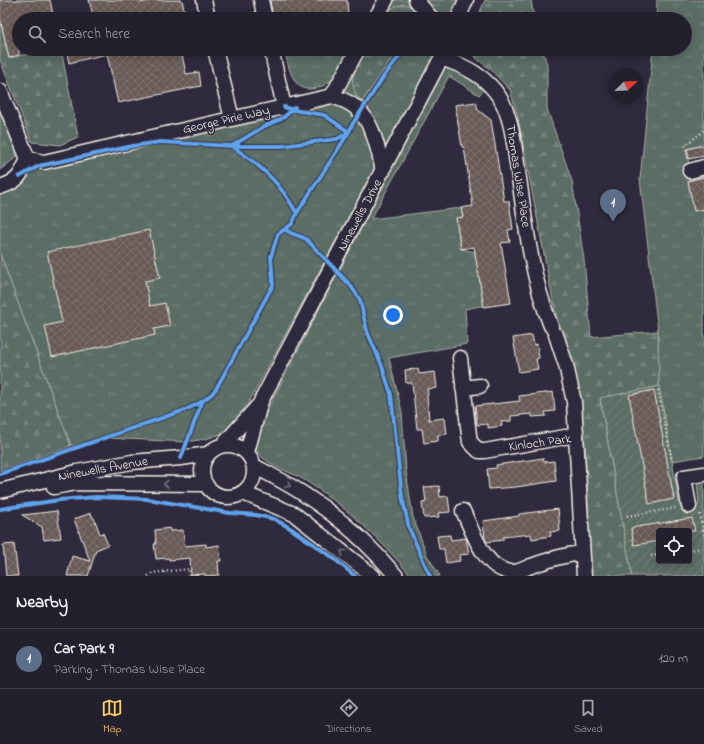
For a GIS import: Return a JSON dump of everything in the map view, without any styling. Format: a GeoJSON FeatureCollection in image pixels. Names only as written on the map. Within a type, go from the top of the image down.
{"type":"FeatureCollection","features":[{"type":"Feature","properties":{"kind":"street"},"geometry":{"type":"LineString","coordinates":[[204,0],[207,12]]}},
{"type":"Feature","properties":{"kind":"street"},"geometry":{"type":"LineString","coordinates":[[261,0],[264,12]]}},
{"type":"Feature","properties":{"kind":"street"},"geometry":{"type":"LineString","coordinates":[[379,12],[386,0]]}},
{"type":"Feature","properties":{"kind":"street"},"geometry":{"type":"LineString","coordinates":[[416,0],[426,12]]}},
{"type":"Feature","properties":{"kind":"street"},"geometry":{"type":"LineString","coordinates":[[461,12],[466,0]]}},
{"type":"Feature","properties":{"kind":"street"},"geometry":{"type":"LineString","coordinates":[[217,56],[232,119]]}},
{"type":"Feature","properties":{"kind":"street"},"geometry":{"type":"LineString","coordinates":[[273,56],[284,107]]}},
{"type":"Feature","properties":{"kind":"street"},"geometry":{"type":"LineString","coordinates":[[354,56],[332,96],[350,104],[360,113],[372,129],[383,171]]}},
{"type":"Feature","properties":{"kind":"street","name":"Ninewells Drive"},"geometry":{"type":"LineString","coordinates":[[247,452],[262,401],[442,56]]}},
{"type":"Feature","properties":{"kind":"street","name":"Thomas Wise Place"},"geometry":{"type":"LineString","coordinates":[[449,56],[486,80],[500,98],[511,124],[531,256],[545,310],[566,365],[574,402],[576,435]]}},
{"type":"Feature","properties":{"kind":"street"},"geometry":{"type":"LineString","coordinates":[[0,91],[28,159],[19,178],[10,184],[0,187]]}},
{"type":"Feature","properties":{"kind":"street","name":"George Pirie Way"},"geometry":{"type":"LineString","coordinates":[[28,159],[44,162],[332,96]]}},
{"type":"Feature","properties":{"kind":"street","name":"Kinloch Park"},"geometry":{"type":"LineString","coordinates":[[460,358],[468,436],[470,442],[479,451],[576,435],[584,576]]}},
{"type":"Feature","properties":{"kind":"street"},"geometry":{"type":"LineString","coordinates":[[463,388],[480,386]]}},
{"type":"Feature","properties":{"kind":"street","name":"Ninewells Drive"},"geometry":{"type":"LineString","coordinates":[[223,445],[262,401]]}},
{"type":"Feature","properties":{"kind":"street"},"geometry":{"type":"LineString","coordinates":[[208,454],[204,460],[202,476],[205,484],[210,490],[222,497],[236,496],[243,493],[249,488],[254,474],[252,459],[247,452],[236,446],[223,445]]}},
{"type":"Feature","properties":{"kind":"street","name":"Ninewells Avenue"},"geometry":{"type":"LineString","coordinates":[[0,491],[77,472],[132,462],[208,454],[214,448],[223,445]]}},
{"type":"Feature","properties":{"kind":"street"},"geometry":{"type":"LineString","coordinates":[[254,466],[304,494],[351,529],[396,576]]}},
{"type":"Feature","properties":{"kind":"street"},"geometry":{"type":"LineString","coordinates":[[690,508],[684,477],[704,474]]}},
{"type":"Feature","properties":{"kind":"street","name":"Ninewells Avenue"},"geometry":{"type":"LineString","coordinates":[[0,497],[76,483],[205,484]]}},
{"type":"Feature","properties":{"kind":"street"},"geometry":{"type":"LineString","coordinates":[[243,493],[294,514],[373,576]]}},
{"type":"Feature","properties":{"kind":"street"},"geometry":{"type":"LineString","coordinates":[[463,510],[478,543],[488,559],[500,568],[514,572],[566,554],[582,553]]}},
{"type":"Feature","properties":{"kind":"path"},"geometry":{"type":"LineString","coordinates":[[697,169],[685,144],[704,132]]}},
{"type":"Feature","properties":{"kind":"path"},"geometry":{"type":"LineString","coordinates":[[658,390],[672,461]]}},
{"type":"Feature","properties":{"kind":"path"},"geometry":{"type":"LineString","coordinates":[[627,516],[690,508],[704,535]]}},
{"type":"Feature","properties":{"kind":"path"},"geometry":{"type":"LineString","coordinates":[[692,550],[704,548]]}},
{"type":"Feature","properties":{"kind":"path"},"geometry":{"type":"LineString","coordinates":[[651,556],[656,555]]}},
{"type":"Feature","properties":{"kind":"path"},"geometry":{"type":"LineString","coordinates":[[148,576],[152,573],[189,570],[189,576]]}},
{"type":"Feature","properties":{"kind":"green space"},"geometry":{"type":"Polygon","coordinates":[[[386,0],[460,0],[455,12],[380,12],[386,0]]]}},
{"type":"Feature","properties":{"kind":"green space"},"geometry":{"type":"Polygon","coordinates":[[[485,0],[531,0],[533,12],[480,12],[485,0]]]}},
{"type":"Feature","properties":{"kind":"green space"},"geometry":{"type":"Polygon","coordinates":[[[657,0],[704,0],[704,145],[687,149],[690,191],[704,188],[704,456],[672,461],[659,386],[658,331],[640,179],[652,56],[692,56],[692,12],[656,12],[657,0]]]}},
{"type":"Feature","properties":{"kind":"green space"},"geometry":{"type":"Polygon","coordinates":[[[405,4],[418,12],[388,12],[397,6],[405,4]]]}},
{"type":"Feature","properties":{"kind":"green space"},"geometry":{"type":"Polygon","coordinates":[[[0,18],[9,58],[18,56],[62,56],[78,137],[60,145],[32,142],[0,60],[0,18]]]}},
{"type":"Feature","properties":{"kind":"green space"},"geometry":{"type":"Polygon","coordinates":[[[286,56],[345,56],[340,70],[335,77],[318,88],[305,89],[299,86],[290,70],[286,56]]]}},
{"type":"Feature","properties":{"kind":"green space"},"geometry":{"type":"Polygon","coordinates":[[[357,56],[435,56],[242,415],[224,433],[206,439],[185,442],[107,438],[71,446],[0,254],[0,192],[28,168],[333,102],[357,56]]]}},
{"type":"Feature","properties":{"kind":"green space"},"geometry":{"type":"Polygon","coordinates":[[[362,56],[393,56],[362,102],[354,88],[353,82],[356,69],[362,56]]]}},
{"type":"Feature","properties":{"kind":"green space"},"geometry":{"type":"Polygon","coordinates":[[[475,56],[544,56],[547,64],[547,109],[572,181],[584,260],[591,337],[658,331],[659,386],[600,399],[632,576],[591,576],[585,444],[579,404],[570,361],[558,327],[517,113],[510,90],[491,70],[475,56]]]}},
{"type":"Feature","properties":{"kind":"green space"},"geometry":{"type":"Polygon","coordinates":[[[445,65],[463,71],[485,89],[479,95],[449,76],[371,219],[461,208],[463,217],[456,218],[461,249],[475,252],[484,307],[480,306],[465,309],[467,344],[389,358],[402,412],[406,471],[413,517],[427,555],[440,576],[411,576],[387,549],[349,513],[306,481],[271,464],[261,456],[256,447],[256,440],[257,430],[445,65]]]}},
{"type":"Feature","properties":{"kind":"green space"},"geometry":{"type":"Polygon","coordinates":[[[0,108],[19,155],[0,170],[0,108]]]}},
{"type":"Feature","properties":{"kind":"green space"},"geometry":{"type":"Polygon","coordinates":[[[0,254],[71,446],[0,471],[0,254]]]}},
{"type":"Feature","properties":{"kind":"green space"},"geometry":{"type":"Polygon","coordinates":[[[659,386],[680,507],[699,504],[697,483],[704,482],[704,576],[632,576],[600,398],[659,386]]]}},
{"type":"Feature","properties":{"kind":"building"},"geometry":{"type":"Polygon","coordinates":[[[0,0],[50,0],[53,12],[12,12],[12,56],[16,56],[9,58],[0,18],[0,0]]]}},
{"type":"Feature","properties":{"kind":"building"},"geometry":{"type":"Polygon","coordinates":[[[89,0],[141,0],[141,3],[153,0],[182,0],[185,12],[92,12],[89,0]]]}},
{"type":"Feature","properties":{"kind":"building"},"geometry":{"type":"Polygon","coordinates":[[[270,0],[347,0],[348,12],[272,12],[270,0]]]}},
{"type":"Feature","properties":{"kind":"building"},"geometry":{"type":"Polygon","coordinates":[[[68,56],[99,56],[69,63],[68,56]]]}},
{"type":"Feature","properties":{"kind":"building"},"geometry":{"type":"Polygon","coordinates":[[[107,56],[182,56],[186,74],[199,72],[201,86],[118,103],[107,56]]]}},
{"type":"Feature","properties":{"kind":"building"},"geometry":{"type":"Polygon","coordinates":[[[476,102],[478,110],[491,120],[504,201],[509,201],[513,229],[508,230],[510,242],[501,243],[511,303],[484,307],[474,247],[461,249],[456,218],[463,217],[461,208],[473,206],[464,147],[462,147],[455,105],[476,102]]]}},
{"type":"Feature","properties":{"kind":"building"},"geometry":{"type":"Polygon","coordinates":[[[704,145],[704,156],[689,159],[687,149],[704,145]]]}},
{"type":"Feature","properties":{"kind":"building"},"geometry":{"type":"Polygon","coordinates":[[[704,177],[704,209],[694,211],[688,181],[704,177]]]}},
{"type":"Feature","properties":{"kind":"building"},"geometry":{"type":"Polygon","coordinates":[[[149,230],[160,278],[145,281],[150,306],[165,303],[170,326],[154,329],[155,335],[52,357],[45,326],[62,322],[47,252],[149,230]]]}},
{"type":"Feature","properties":{"kind":"building"},"geometry":{"type":"Polygon","coordinates":[[[532,335],[534,345],[537,344],[539,358],[536,359],[538,369],[519,372],[513,338],[532,335]]]}},
{"type":"Feature","properties":{"kind":"building"},"geometry":{"type":"Polygon","coordinates":[[[418,369],[419,374],[435,372],[437,388],[427,389],[429,420],[445,418],[447,434],[438,435],[438,441],[424,443],[422,429],[417,429],[412,383],[406,383],[405,370],[418,369]]]}},
{"type":"Feature","properties":{"kind":"building"},"geometry":{"type":"Polygon","coordinates":[[[654,390],[674,499],[649,504],[629,395],[654,390]]]}},
{"type":"Feature","properties":{"kind":"building"},"geometry":{"type":"Polygon","coordinates":[[[553,392],[555,411],[545,412],[546,416],[532,417],[532,414],[511,416],[511,421],[501,422],[502,426],[488,428],[488,424],[477,425],[475,406],[520,401],[519,396],[553,392]]]}},
{"type":"Feature","properties":{"kind":"building"},"geometry":{"type":"Polygon","coordinates":[[[543,458],[544,462],[554,461],[556,481],[516,487],[489,489],[487,469],[497,468],[496,465],[543,458]]]}},
{"type":"Feature","properties":{"kind":"building"},"geometry":{"type":"Polygon","coordinates":[[[439,486],[440,497],[448,496],[450,512],[438,513],[439,517],[424,518],[422,503],[426,502],[424,487],[439,486]]]}},
{"type":"Feature","properties":{"kind":"building"},"geometry":{"type":"Polygon","coordinates":[[[558,509],[560,531],[550,532],[551,536],[532,539],[531,534],[503,537],[503,540],[487,542],[485,539],[483,521],[519,516],[519,514],[558,509]]]}},
{"type":"Feature","properties":{"kind":"building"},"geometry":{"type":"Polygon","coordinates":[[[57,511],[61,538],[44,540],[42,527],[22,515],[57,511]]]}},
{"type":"Feature","properties":{"kind":"building"},"geometry":{"type":"Polygon","coordinates":[[[91,513],[100,534],[103,533],[108,545],[96,550],[88,576],[67,576],[72,556],[90,561],[74,519],[91,513]]]}},
{"type":"Feature","properties":{"kind":"building"},"geometry":{"type":"Polygon","coordinates":[[[692,518],[695,531],[692,531],[692,528],[656,528],[656,541],[634,545],[631,528],[692,518]]]}},
{"type":"Feature","properties":{"kind":"building"},"geometry":{"type":"Polygon","coordinates":[[[170,528],[170,531],[183,530],[185,546],[206,544],[206,547],[219,545],[221,561],[218,561],[219,575],[191,575],[190,558],[169,560],[169,558],[156,559],[154,544],[156,544],[155,530],[170,528]]]}},
{"type":"Feature","properties":{"kind":"building"},"geometry":{"type":"Polygon","coordinates":[[[450,535],[451,540],[466,538],[469,554],[459,555],[460,561],[446,563],[444,549],[439,549],[437,536],[450,535]]]}},
{"type":"Feature","properties":{"kind":"building"},"geometry":{"type":"Polygon","coordinates":[[[14,544],[18,576],[6,576],[3,545],[14,544]]]}},
{"type":"Feature","properties":{"kind":"cycle path"},"geometry":{"type":"LineString","coordinates":[[19,177],[39,166],[133,146],[160,142],[232,146],[282,146],[337,139],[349,132],[384,76],[400,56]]}},
{"type":"Feature","properties":{"kind":"cycle path"},"geometry":{"type":"LineString","coordinates":[[284,107],[324,115],[349,132],[297,213],[292,224],[285,229],[290,233],[306,239],[351,286],[360,300],[367,331],[382,366],[391,394],[402,496],[409,528],[430,576]]}},
{"type":"Feature","properties":{"kind":"cycle path"},"geometry":{"type":"LineString","coordinates":[[295,107],[283,118],[263,127],[232,146],[259,167],[278,185],[297,213]]}},
{"type":"Feature","properties":{"kind":"cycle path"},"geometry":{"type":"LineString","coordinates":[[0,474],[185,410],[209,396],[216,389],[273,285],[271,256],[278,234],[285,229]]}},
{"type":"Feature","properties":{"kind":"cycle path"},"geometry":{"type":"LineString","coordinates":[[181,458],[202,402]]}},
{"type":"Feature","properties":{"kind":"cycle path"},"geometry":{"type":"LineString","coordinates":[[0,509],[59,500],[97,497],[147,499],[230,513],[256,515],[274,519],[290,528],[332,557],[355,576]]}},
{"type":"Feature","properties":{"kind":"place","name":"Car Park 9"},"geometry":{"type":"Point","coordinates":[613,222]}}]}
